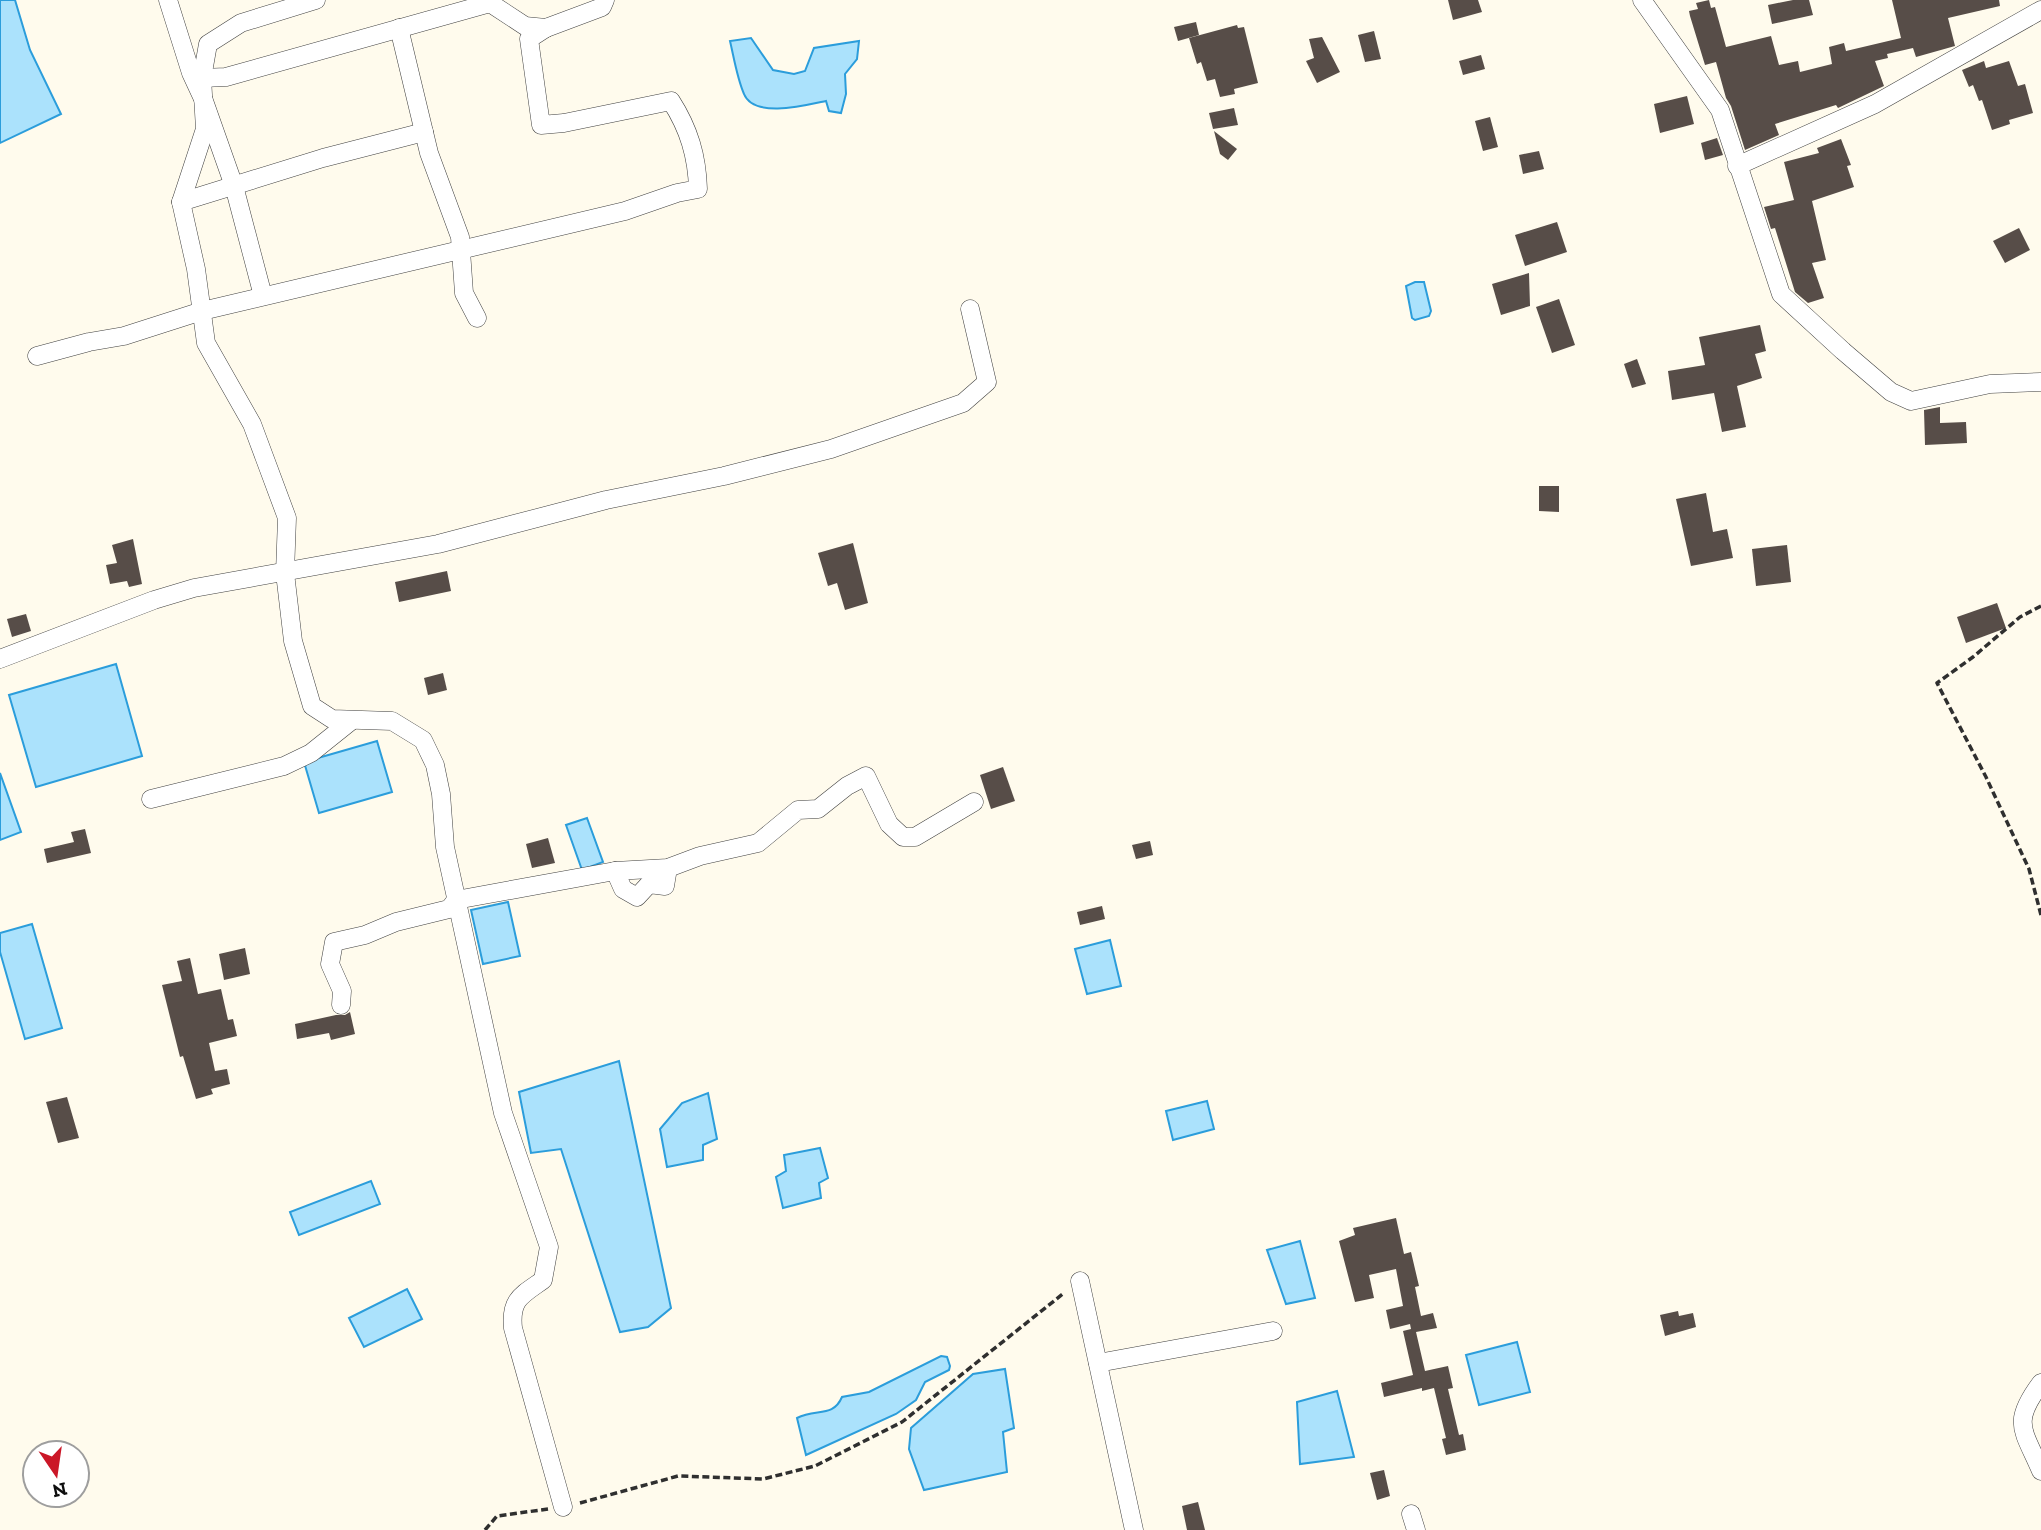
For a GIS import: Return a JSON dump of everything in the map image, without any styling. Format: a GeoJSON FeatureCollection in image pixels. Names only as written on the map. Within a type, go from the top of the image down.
{"type":"FeatureCollection","features":[{"type":"Feature","properties":{"kind":"street"},"geometry":{"type":"LineString","coordinates":[[168,0],[191,73],[204,101],[234,186],[263,296]]}},
{"type":"Feature","properties":{"kind":"street"},"geometry":{"type":"LineString","coordinates":[[316,0],[241,23],[208,44],[202,78],[205,129],[181,202],[196,269],[206,343],[252,425],[287,519],[285,573],[293,641],[312,706],[332,719],[392,721],[423,740],[435,765],[441,794],[445,847],[503,1113],[549,1247],[543,1280],[517,1299],[511,1313],[564,1507]]}},
{"type":"Feature","properties":{"kind":"street"},"geometry":{"type":"LineString","coordinates":[[37,356],[124,336],[202,311],[625,211],[677,193],[698,189],[697,162],[685,122],[671,101],[564,123],[541,125],[529,38],[546,28],[602,7],[605,0]]}},
{"type":"Feature","properties":{"kind":"street"},"geometry":{"type":"LineString","coordinates":[[1642,0],[1720,110],[1781,294],[1891,392],[1911,401],[1990,384],[2041,382]]}},
{"type":"Feature","properties":{"kind":"street"},"geometry":{"type":"LineString","coordinates":[[202,78],[226,76],[489,3],[525,26],[546,28]]}},
{"type":"Feature","properties":{"kind":"street"},"geometry":{"type":"LineString","coordinates":[[1737,166],[1875,104],[2041,10]]}},
{"type":"Feature","properties":{"kind":"street"},"geometry":{"type":"LineString","coordinates":[[399,27],[429,153],[460,237],[464,293],[477,318]]}},
{"type":"Feature","properties":{"kind":"street"},"geometry":{"type":"LineString","coordinates":[[181,202],[323,158],[424,132]]}},
{"type":"Feature","properties":{"kind":"street"},"geometry":{"type":"LineString","coordinates":[[0,659],[154,600],[194,588],[438,544],[606,500],[724,476],[831,449],[963,403],[987,382],[970,309]]}},
{"type":"Feature","properties":{"kind":"street"},"geometry":{"type":"LineString","coordinates":[[151,799],[284,766],[311,753],[351,721]]}},
{"type":"Feature","properties":{"kind":"street"},"geometry":{"type":"LineString","coordinates":[[341,1005],[342,992],[330,964],[334,942],[365,935],[396,922],[449,909],[456,900],[615,872],[668,869],[700,856],[758,843],[798,810],[818,809],[846,786],[866,776],[889,824],[903,837],[915,837],[974,802]]}},
{"type":"Feature","properties":{"kind":"street"},"geometry":{"type":"LineString","coordinates":[[615,872],[622,889],[637,897],[649,884],[665,886],[668,869]]}},
{"type":"Feature","properties":{"kind":"street"},"geometry":{"type":"LineString","coordinates":[[1080,1281],[1134,1530]]}},
{"type":"Feature","properties":{"kind":"street"},"geometry":{"type":"LineString","coordinates":[[1098,1363],[1273,1331]]}},
{"type":"Feature","properties":{"kind":"street"},"geometry":{"type":"LineString","coordinates":[[2041,1383],[2025,1405],[2021,1425],[2041,1471]]}},
{"type":"Feature","properties":{"kind":"path"},"geometry":{"type":"LineString","coordinates":[[2041,606],[2020,617],[1937,683],[1986,777],[2029,869],[2041,915]]}},
{"type":"Feature","properties":{"kind":"path"},"geometry":{"type":"LineString","coordinates":[[485,1530],[497,1516],[564,1507],[678,1476],[763,1479],[815,1466],[902,1422],[1080,1281]]}},
{"type":"Feature","properties":{"kind":"water"},"geometry":{"type":"Polygon","coordinates":[[[0,0],[15,0],[30,50],[61,114],[0,143],[0,0]]]}},
{"type":"Feature","properties":{"kind":"water"},"geometry":{"type":"Polygon","coordinates":[[[751,38],[773,70],[794,74],[805,71],[814,48],[859,41],[857,59],[845,74],[846,94],[841,113],[829,111],[826,101],[782,108],[758,106],[750,102],[739,81],[730,41],[751,38]]]}},
{"type":"Feature","properties":{"kind":"water"},"geometry":{"type":"Polygon","coordinates":[[[1424,282],[1431,311],[1429,316],[1415,320],[1412,318],[1406,286],[1424,282]]]}},
{"type":"Feature","properties":{"kind":"water"},"geometry":{"type":"Polygon","coordinates":[[[116,664],[142,756],[36,787],[9,695],[116,664]]]}},
{"type":"Feature","properties":{"kind":"water"},"geometry":{"type":"Polygon","coordinates":[[[377,741],[392,792],[319,813],[304,762],[377,741]]]}},
{"type":"Feature","properties":{"kind":"water"},"geometry":{"type":"Polygon","coordinates":[[[0,773],[21,832],[0,840],[0,773]]]}},
{"type":"Feature","properties":{"kind":"water"},"geometry":{"type":"Polygon","coordinates":[[[587,818],[603,862],[582,870],[566,825],[587,818]]]}},
{"type":"Feature","properties":{"kind":"water"},"geometry":{"type":"Polygon","coordinates":[[[508,902],[520,956],[483,964],[471,910],[508,902]]]}},
{"type":"Feature","properties":{"kind":"water"},"geometry":{"type":"Polygon","coordinates":[[[32,924],[62,1028],[25,1039],[0,952],[0,933],[32,924]]]}},
{"type":"Feature","properties":{"kind":"water"},"geometry":{"type":"Polygon","coordinates":[[[1110,940],[1121,986],[1087,994],[1075,949],[1110,940]]]}},
{"type":"Feature","properties":{"kind":"water"},"geometry":{"type":"Polygon","coordinates":[[[619,1061],[671,1308],[648,1327],[620,1332],[561,1149],[531,1153],[519,1092],[619,1061]]]}},
{"type":"Feature","properties":{"kind":"water"},"geometry":{"type":"Polygon","coordinates":[[[708,1093],[717,1139],[703,1145],[703,1160],[667,1167],[660,1129],[682,1103],[708,1093]]]}},
{"type":"Feature","properties":{"kind":"water"},"geometry":{"type":"Polygon","coordinates":[[[1207,1101],[1214,1129],[1173,1140],[1166,1111],[1207,1101]]]}},
{"type":"Feature","properties":{"kind":"water"},"geometry":{"type":"Polygon","coordinates":[[[820,1148],[828,1178],[819,1183],[821,1198],[783,1208],[776,1177],[786,1171],[784,1155],[820,1148]]]}},
{"type":"Feature","properties":{"kind":"water"},"geometry":{"type":"Polygon","coordinates":[[[371,1181],[380,1204],[299,1235],[290,1212],[371,1181]]]}},
{"type":"Feature","properties":{"kind":"water"},"geometry":{"type":"Polygon","coordinates":[[[1300,1241],[1315,1298],[1286,1304],[1267,1250],[1300,1241]]]}},
{"type":"Feature","properties":{"kind":"water"},"geometry":{"type":"Polygon","coordinates":[[[407,1289],[422,1319],[364,1347],[349,1318],[407,1289]]]}},
{"type":"Feature","properties":{"kind":"water"},"geometry":{"type":"Polygon","coordinates":[[[1517,1342],[1530,1392],[1479,1405],[1466,1355],[1517,1342]]]}},
{"type":"Feature","properties":{"kind":"water"},"geometry":{"type":"Polygon","coordinates":[[[941,1356],[947,1357],[949,1370],[925,1382],[916,1400],[896,1414],[806,1455],[797,1418],[834,1408],[842,1397],[869,1392],[941,1356]]]}},
{"type":"Feature","properties":{"kind":"water"},"geometry":{"type":"Polygon","coordinates":[[[1005,1369],[1014,1428],[1003,1432],[1007,1472],[924,1490],[909,1449],[911,1428],[973,1374],[1005,1369]]]}},
{"type":"Feature","properties":{"kind":"water"},"geometry":{"type":"Polygon","coordinates":[[[1337,1391],[1354,1457],[1300,1464],[1297,1402],[1337,1391]]]}},
{"type":"Feature","properties":{"kind":"building"},"geometry":{"type":"Polygon","coordinates":[[[1448,0],[1478,0],[1482,12],[1453,20],[1448,0]]]}},
{"type":"Feature","properties":{"kind":"building"},"geometry":{"type":"Polygon","coordinates":[[[1709,0],[1711,8],[1715,7],[1726,47],[1771,36],[1779,65],[1798,61],[1800,72],[1832,64],[1829,47],[1844,43],[1846,51],[1901,38],[1892,0],[1999,0],[2000,6],[1948,18],[1955,46],[1916,57],[1913,48],[1887,54],[1888,58],[1875,61],[1884,86],[1838,108],[1836,105],[1775,124],[1779,135],[1745,150],[1716,62],[1705,65],[1690,16],[1689,11],[1698,9],[1696,3],[1709,0]]]}},
{"type":"Feature","properties":{"kind":"building"},"geometry":{"type":"Polygon","coordinates":[[[1809,0],[1813,15],[1772,24],[1768,5],[1809,0]]]}},
{"type":"Feature","properties":{"kind":"building"},"geometry":{"type":"Polygon","coordinates":[[[1196,22],[1199,35],[1178,41],[1174,27],[1196,22]]]}},
{"type":"Feature","properties":{"kind":"building"},"geometry":{"type":"Polygon","coordinates":[[[1237,25],[1238,28],[1244,27],[1258,83],[1234,89],[1235,94],[1220,97],[1215,79],[1207,81],[1201,62],[1197,64],[1189,38],[1237,25]]]}},
{"type":"Feature","properties":{"kind":"building"},"geometry":{"type":"Polygon","coordinates":[[[1374,31],[1381,59],[1365,62],[1358,35],[1374,31]]]}},
{"type":"Feature","properties":{"kind":"building"},"geometry":{"type":"Polygon","coordinates":[[[1322,37],[1340,72],[1317,83],[1306,61],[1314,58],[1309,39],[1322,37]]]}},
{"type":"Feature","properties":{"kind":"building"},"geometry":{"type":"Polygon","coordinates":[[[1481,55],[1485,69],[1463,75],[1459,61],[1481,55]]]}},
{"type":"Feature","properties":{"kind":"building"},"geometry":{"type":"Polygon","coordinates":[[[1984,61],[1986,68],[2009,61],[2018,86],[2025,84],[2033,113],[2009,120],[2010,124],[1992,130],[1982,100],[1979,101],[1973,85],[1969,87],[1962,70],[1984,61]]]}},
{"type":"Feature","properties":{"kind":"building"},"geometry":{"type":"Polygon","coordinates":[[[1687,96],[1694,124],[1660,133],[1654,104],[1687,96]]]}},
{"type":"Feature","properties":{"kind":"building"},"geometry":{"type":"Polygon","coordinates":[[[1234,108],[1238,125],[1213,129],[1209,113],[1234,108]]]}},
{"type":"Feature","properties":{"kind":"building"},"geometry":{"type":"Polygon","coordinates":[[[1490,117],[1498,147],[1483,151],[1475,121],[1490,117]]]}},
{"type":"Feature","properties":{"kind":"building"},"geometry":{"type":"Polygon","coordinates":[[[1214,131],[1237,149],[1228,160],[1220,154],[1214,131]]]}},
{"type":"Feature","properties":{"kind":"building"},"geometry":{"type":"Polygon","coordinates":[[[1717,138],[1723,155],[1705,160],[1701,143],[1717,138]]]}},
{"type":"Feature","properties":{"kind":"building"},"geometry":{"type":"Polygon","coordinates":[[[1841,139],[1851,165],[1847,166],[1854,187],[1812,201],[1826,260],[1812,263],[1824,298],[1808,303],[1795,292],[1775,228],[1771,229],[1764,207],[1794,200],[1784,162],[1819,153],[1817,148],[1841,139]]]}},
{"type":"Feature","properties":{"kind":"building"},"geometry":{"type":"Polygon","coordinates":[[[1539,151],[1544,169],[1523,174],[1519,155],[1539,151]]]}},
{"type":"Feature","properties":{"kind":"building"},"geometry":{"type":"Polygon","coordinates":[[[1557,222],[1567,252],[1525,266],[1515,235],[1557,222]]]}},
{"type":"Feature","properties":{"kind":"building"},"geometry":{"type":"Polygon","coordinates":[[[2019,228],[2030,250],[2005,263],[1993,241],[2019,228]]]}},
{"type":"Feature","properties":{"kind":"building"},"geometry":{"type":"Polygon","coordinates":[[[1529,273],[1530,306],[1501,315],[1492,284],[1529,273]]]}},
{"type":"Feature","properties":{"kind":"building"},"geometry":{"type":"Polygon","coordinates":[[[1559,299],[1575,345],[1552,353],[1536,307],[1559,299]]]}},
{"type":"Feature","properties":{"kind":"building"},"geometry":{"type":"Polygon","coordinates":[[[1760,325],[1766,351],[1755,354],[1762,378],[1737,386],[1746,427],[1722,432],[1714,393],[1672,400],[1668,371],[1705,365],[1699,337],[1760,325]]]}},
{"type":"Feature","properties":{"kind":"building"},"geometry":{"type":"Polygon","coordinates":[[[1637,359],[1646,384],[1632,388],[1624,364],[1637,359]]]}},
{"type":"Feature","properties":{"kind":"building"},"geometry":{"type":"Polygon","coordinates":[[[1940,407],[1940,423],[1966,422],[1967,443],[1925,445],[1924,410],[1940,407]]]}},
{"type":"Feature","properties":{"kind":"building"},"geometry":{"type":"Polygon","coordinates":[[[1539,486],[1559,486],[1559,512],[1539,511],[1539,486]]]}},
{"type":"Feature","properties":{"kind":"building"},"geometry":{"type":"Polygon","coordinates":[[[1706,493],[1713,532],[1727,529],[1733,558],[1691,566],[1676,499],[1706,493]]]}},
{"type":"Feature","properties":{"kind":"building"},"geometry":{"type":"Polygon","coordinates":[[[133,539],[142,584],[129,587],[127,581],[110,584],[106,565],[117,563],[112,545],[133,539]]]}},
{"type":"Feature","properties":{"kind":"building"},"geometry":{"type":"Polygon","coordinates":[[[853,543],[868,603],[845,610],[837,583],[828,586],[818,553],[853,543]]]}},
{"type":"Feature","properties":{"kind":"building"},"geometry":{"type":"Polygon","coordinates":[[[1787,545],[1791,582],[1756,586],[1752,549],[1787,545]]]}},
{"type":"Feature","properties":{"kind":"building"},"geometry":{"type":"Polygon","coordinates":[[[447,571],[451,591],[399,602],[395,582],[447,571]]]}},
{"type":"Feature","properties":{"kind":"building"},"geometry":{"type":"Polygon","coordinates":[[[1997,603],[2006,628],[1966,643],[1957,617],[1997,603]]]}},
{"type":"Feature","properties":{"kind":"building"},"geometry":{"type":"Polygon","coordinates":[[[26,614],[31,631],[12,637],[7,619],[26,614]]]}},
{"type":"Feature","properties":{"kind":"building"},"geometry":{"type":"Polygon","coordinates":[[[443,673],[447,690],[428,695],[424,678],[443,673]]]}},
{"type":"Feature","properties":{"kind":"building"},"geometry":{"type":"Polygon","coordinates":[[[1003,767],[1015,801],[991,809],[980,775],[1003,767]]]}},
{"type":"Feature","properties":{"kind":"building"},"geometry":{"type":"Polygon","coordinates":[[[85,829],[91,853],[47,863],[44,849],[74,842],[71,832],[85,829]]]}},
{"type":"Feature","properties":{"kind":"building"},"geometry":{"type":"Polygon","coordinates":[[[548,838],[555,863],[532,868],[526,844],[548,838]]]}},
{"type":"Feature","properties":{"kind":"building"},"geometry":{"type":"Polygon","coordinates":[[[1150,841],[1153,855],[1136,859],[1132,845],[1150,841]]]}},
{"type":"Feature","properties":{"kind":"building"},"geometry":{"type":"Polygon","coordinates":[[[1102,906],[1105,919],[1080,925],[1077,912],[1102,906]]]}},
{"type":"Feature","properties":{"kind":"building"},"geometry":{"type":"Polygon","coordinates":[[[245,948],[250,974],[224,980],[219,954],[245,948]]]}},
{"type":"Feature","properties":{"kind":"building"},"geometry":{"type":"Polygon","coordinates":[[[190,958],[198,994],[221,989],[228,1020],[233,1019],[237,1036],[209,1043],[215,1071],[227,1069],[230,1084],[211,1089],[213,1094],[196,1099],[183,1056],[180,1057],[162,985],[182,981],[177,961],[190,958]]]}},
{"type":"Feature","properties":{"kind":"building"},"geometry":{"type":"Polygon","coordinates":[[[350,1012],[355,1034],[331,1040],[329,1033],[297,1039],[295,1024],[350,1012]]]}},
{"type":"Feature","properties":{"kind":"building"},"geometry":{"type":"Polygon","coordinates":[[[67,1097],[79,1138],[58,1143],[46,1102],[67,1097]]]}},
{"type":"Feature","properties":{"kind":"building"},"geometry":{"type":"Polygon","coordinates":[[[1396,1218],[1404,1254],[1411,1252],[1419,1286],[1415,1287],[1421,1316],[1433,1313],[1437,1328],[1416,1332],[1425,1371],[1448,1366],[1453,1388],[1448,1389],[1459,1435],[1463,1434],[1466,1450],[1446,1455],[1442,1439],[1446,1438],[1434,1388],[1422,1391],[1422,1388],[1384,1397],[1381,1383],[1413,1375],[1403,1331],[1411,1329],[1410,1324],[1390,1329],[1386,1310],[1403,1306],[1396,1269],[1369,1275],[1374,1298],[1355,1302],[1339,1241],[1355,1235],[1353,1228],[1396,1218]]]}},
{"type":"Feature","properties":{"kind":"building"},"geometry":{"type":"Polygon","coordinates":[[[1678,1311],[1679,1316],[1693,1313],[1696,1327],[1665,1336],[1660,1315],[1678,1311]]]}},
{"type":"Feature","properties":{"kind":"building"},"geometry":{"type":"Polygon","coordinates":[[[1384,1470],[1390,1496],[1377,1500],[1370,1473],[1384,1470]]]}},
{"type":"Feature","properties":{"kind":"building"},"geometry":{"type":"Polygon","coordinates":[[[1198,1502],[1205,1530],[1187,1530],[1182,1506],[1198,1502]]]}}]}
